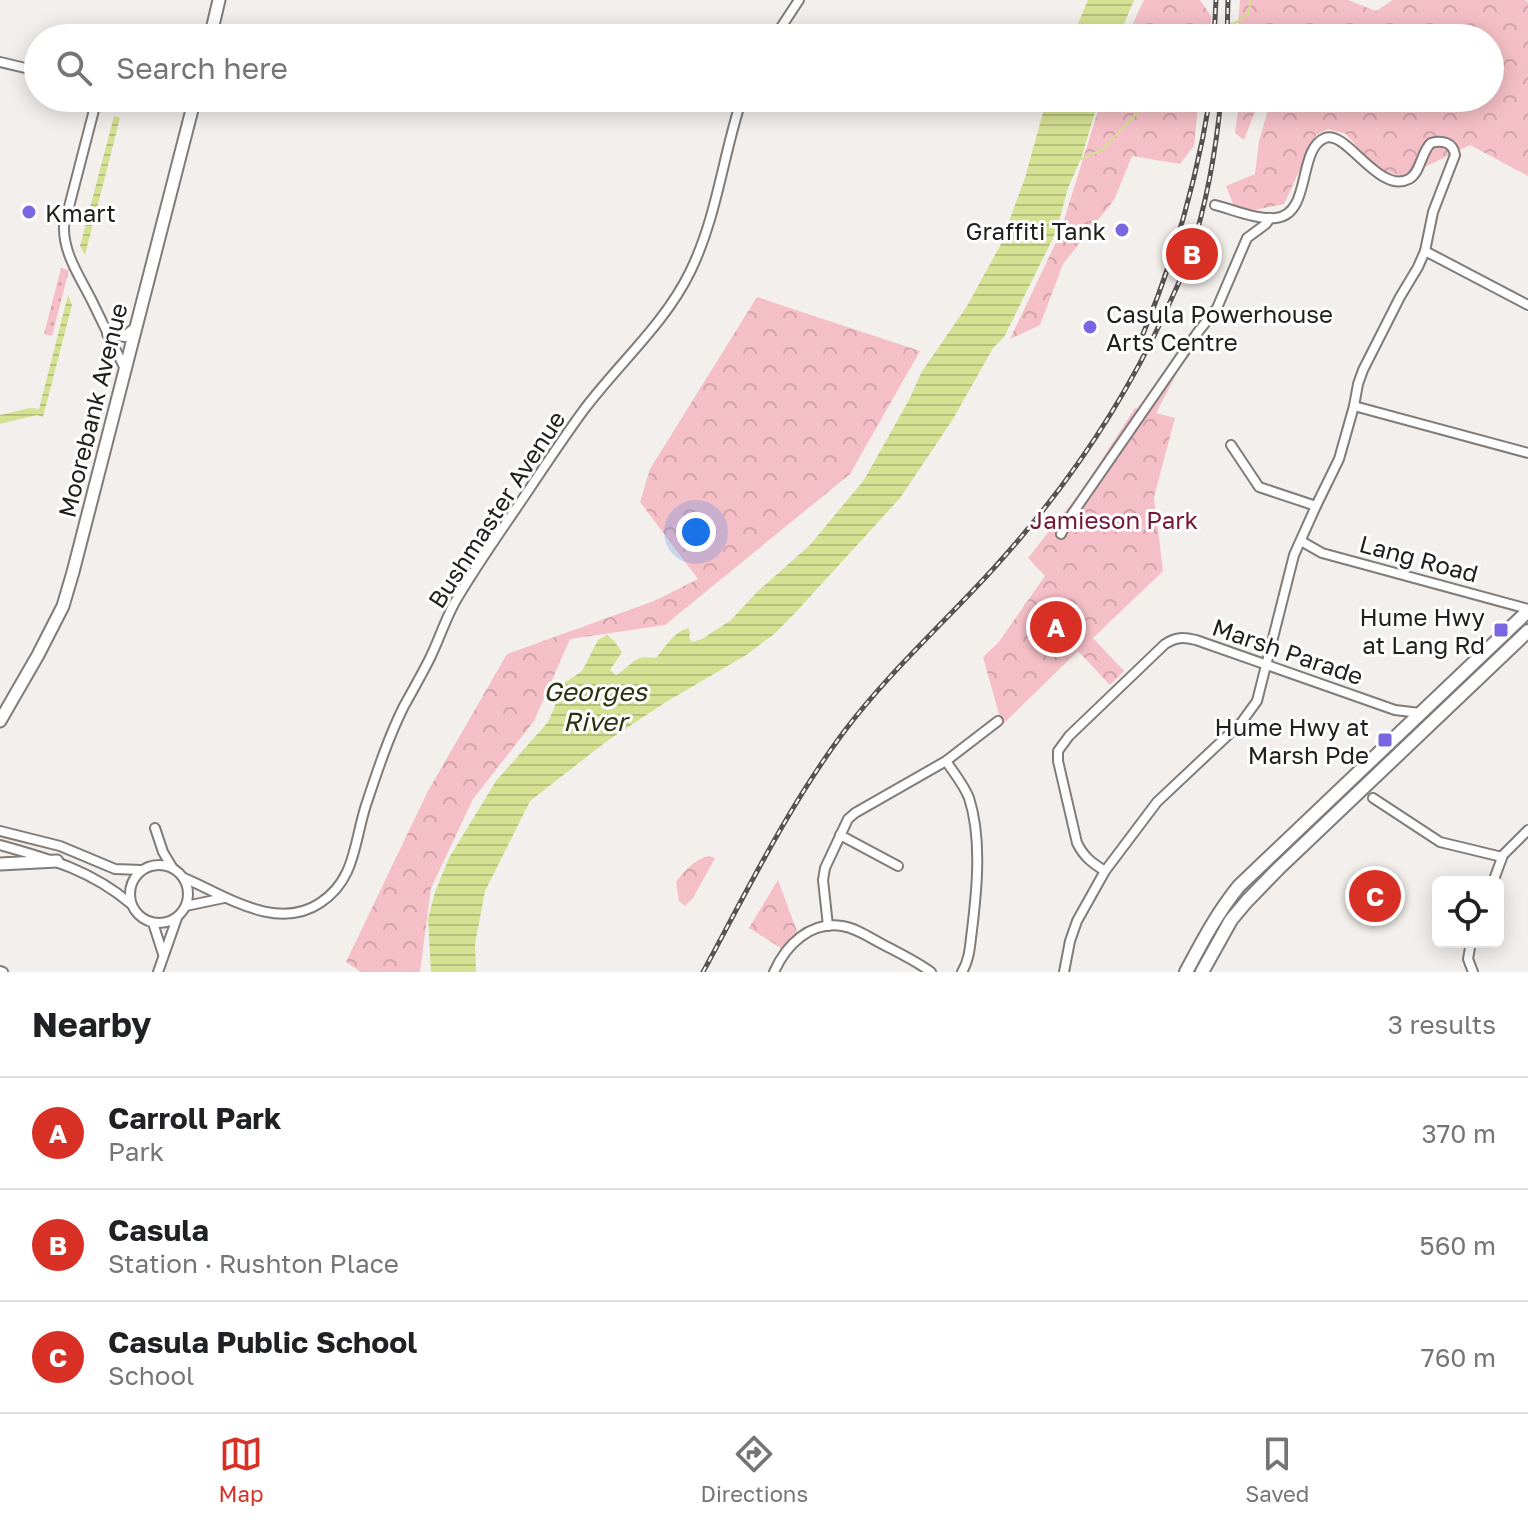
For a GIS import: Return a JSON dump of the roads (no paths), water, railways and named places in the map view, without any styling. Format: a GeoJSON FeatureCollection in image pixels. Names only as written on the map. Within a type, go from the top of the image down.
{"type":"FeatureCollection","features":[{"type":"Feature","properties":{"kind":"highway"},"geometry":{"type":"LineString","coordinates":[[1186,972],[1207,931],[1239,886],[1528,610]]}},
{"type":"Feature","properties":{"kind":"highway"},"geometry":{"type":"LineString","coordinates":[[1202,972],[1231,920],[1246,902],[1528,631]]}},
{"type":"Feature","properties":{"kind":"main road"},"geometry":{"type":"LineString","coordinates":[[213,24],[219,0]]}},
{"type":"Feature","properties":{"kind":"main road","name":"Moorebank Avenue"},"geometry":{"type":"LineString","coordinates":[[0,721],[63,606],[191,112]]}},
{"type":"Feature","properties":{"kind":"main road"},"geometry":{"type":"LineString","coordinates":[[0,864],[57,861]]}},
{"type":"Feature","properties":{"kind":"street"},"geometry":{"type":"LineString","coordinates":[[783,24],[799,0]]}},
{"type":"Feature","properties":{"kind":"street"},"geometry":{"type":"LineString","coordinates":[[0,62],[24,68]]}},
{"type":"Feature","properties":{"kind":"street"},"geometry":{"type":"LineString","coordinates":[[93,112],[64,236],[75,268],[125,369]]}},
{"type":"Feature","properties":{"kind":"street","name":"Bushmaster Avenue"},"geometry":{"type":"LineString","coordinates":[[184,878],[224,898],[267,913],[283,915],[306,911],[321,903],[342,882],[349,869],[366,805],[391,735],[453,606],[476,566],[584,410],[665,313],[689,274],[707,232],[738,112]]}},
{"type":"Feature","properties":{"kind":"street"},"geometry":{"type":"LineString","coordinates":[[1064,972],[1077,921],[1105,871],[1157,802],[1246,716],[1257,701],[1289,572],[1339,459],[1363,370],[1425,251],[1433,212],[1455,155],[1451,146],[1441,141],[1431,143],[1413,176],[1398,181],[1374,170],[1340,139],[1328,137],[1317,144],[1297,202],[1288,214],[1270,218],[1215,205]]}},
{"type":"Feature","properties":{"kind":"street"},"geometry":{"type":"LineString","coordinates":[[1061,534],[1217,308],[1247,238],[1270,218]]}},
{"type":"Feature","properties":{"kind":"street"},"geometry":{"type":"LineString","coordinates":[[1425,251],[1528,305]]}},
{"type":"Feature","properties":{"kind":"street"},"geometry":{"type":"LineString","coordinates":[[108,334],[126,336],[136,328]]}},
{"type":"Feature","properties":{"kind":"street"},"geometry":{"type":"LineString","coordinates":[[1354,406],[1528,453]]}},
{"type":"Feature","properties":{"kind":"street"},"geometry":{"type":"LineString","coordinates":[[1231,445],[1259,487],[1316,506]]}},
{"type":"Feature","properties":{"kind":"street","name":"Lang Road"},"geometry":{"type":"LineString","coordinates":[[1301,541],[1322,553],[1528,610]]}},
{"type":"Feature","properties":{"kind":"street","name":"Marsh Parade"},"geometry":{"type":"LineString","coordinates":[[1105,871],[1090,861],[1077,843],[1058,751],[1069,736],[1175,638],[1196,640],[1395,710],[1420,713]]}},
{"type":"Feature","properties":{"kind":"street"},"geometry":{"type":"LineString","coordinates":[[1395,710],[1399,715],[1401,731]]}},
{"type":"Feature","properties":{"kind":"street"},"geometry":{"type":"LineString","coordinates":[[828,926],[823,880],[825,868],[848,819],[946,761],[998,721]]}},
{"type":"Feature","properties":{"kind":"street"},"geometry":{"type":"LineString","coordinates":[[946,761],[970,800],[978,860],[968,963],[962,972]]}},
{"type":"Feature","properties":{"kind":"street"},"geometry":{"type":"LineString","coordinates":[[1373,798],[1440,842],[1502,857]]}},
{"type":"Feature","properties":{"kind":"street"},"geometry":{"type":"LineString","coordinates":[[155,828],[173,868],[184,878],[189,897],[177,917],[158,972]]}},
{"type":"Feature","properties":{"kind":"street"},"geometry":{"type":"LineString","coordinates":[[1495,876],[1502,857],[1528,830]]}},
{"type":"Feature","properties":{"kind":"street"},"geometry":{"type":"LineString","coordinates":[[0,831],[60,846],[115,869],[146,868],[159,864],[173,868]]}},
{"type":"Feature","properties":{"kind":"street"},"geometry":{"type":"LineString","coordinates":[[840,835],[898,866]]}},
{"type":"Feature","properties":{"kind":"street"},"geometry":{"type":"LineString","coordinates":[[160,842],[155,859],[135,877],[131,886],[132,905],[137,913],[153,923],[163,923],[177,917]]}},
{"type":"Feature","properties":{"kind":"street"},"geometry":{"type":"LineString","coordinates":[[0,845],[57,861],[108,887],[132,905]]}},
{"type":"Feature","properties":{"kind":"street"},"geometry":{"type":"LineString","coordinates":[[186,906],[224,898]]}},
{"type":"Feature","properties":{"kind":"street"},"geometry":{"type":"LineString","coordinates":[[153,923],[163,955]]}},
{"type":"Feature","properties":{"kind":"street"},"geometry":{"type":"LineString","coordinates":[[774,972],[782,956],[798,937],[828,926],[855,929],[931,972]]}},
{"type":"Feature","properties":{"kind":"street"},"geometry":{"type":"LineString","coordinates":[[1470,948],[1468,959],[1473,972]]}},
{"type":"Feature","properties":{"kind":"water"},"geometry":{"type":"Polygon","coordinates":[[[1088,0],[1134,0],[1124,24],[1078,24],[1088,0]]]}},
{"type":"Feature","properties":{"kind":"water","name":"Georges River"},"geometry":{"type":"Polygon","coordinates":[[[1043,112],[1095,112],[1056,232],[1004,337],[993,348],[953,419],[900,498],[774,634],[746,655],[607,741],[530,801],[485,891],[475,944],[476,972],[431,972],[428,919],[449,858],[496,781],[548,722],[560,686],[582,671],[598,640],[607,635],[622,652],[610,670],[616,675],[639,658],[656,658],[670,640],[683,630],[688,628],[692,642],[702,639],[731,620],[758,591],[810,545],[864,480],[921,373],[967,306],[1000,246],[1025,178],[1043,112]]]}},
{"type":"Feature","properties":{"kind":"water"},"geometry":{"type":"Polygon","coordinates":[[[114,116],[120,118],[85,255],[80,246],[114,116]]]}},
{"type":"Feature","properties":{"kind":"water"},"geometry":{"type":"Polygon","coordinates":[[[68,295],[72,305],[43,417],[37,415],[0,424],[0,415],[39,409],[68,295]]]}},
{"type":"Feature","properties":{"kind":"waterway"},"geometry":{"type":"LineString","coordinates":[[1231,24],[1248,14],[1251,0]]}},
{"type":"Feature","properties":{"kind":"waterway"},"geometry":{"type":"LineString","coordinates":[[1081,159],[1102,150],[1138,112]]}},
{"type":"Feature","properties":{"kind":"railway"},"geometry":{"type":"LineString","coordinates":[[1215,24],[1216,0]]}},
{"type":"Feature","properties":{"kind":"railway"},"geometry":{"type":"LineString","coordinates":[[1227,24],[1228,0]]}},
{"type":"Feature","properties":{"kind":"railway"},"geometry":{"type":"LineString","coordinates":[[1143,334],[1183,218],[1207,112]]}},
{"type":"Feature","properties":{"kind":"railway"},"geometry":{"type":"LineString","coordinates":[[703,972],[786,820],[843,733],[1019,539],[1067,478],[1110,415],[1148,348],[1191,252],[1210,176],[1219,112]]}},
{"type":"Feature","properties":{"kind":"place","name":"Kmart"},"geometry":{"type":"Point","coordinates":[29,212]}},
{"type":"Feature","properties":{"kind":"place","name":"Graffiti Tank"},"geometry":{"type":"Point","coordinates":[1122,230]}},
{"type":"Feature","properties":{"kind":"place","name":"Casula"},"geometry":{"type":"Point","coordinates":[1192,254]}},
{"type":"Feature","properties":{"kind":"place","name":"Casula Powerhouse Arts Centre"},"geometry":{"type":"Point","coordinates":[1090,327]}},
{"type":"Feature","properties":{"kind":"place","name":"Carroll Park"},"geometry":{"type":"Point","coordinates":[1056,627]}},
{"type":"Feature","properties":{"kind":"place","name":"Hume Hwy at Lang Rd"},"geometry":{"type":"Point","coordinates":[1501,630]}},
{"type":"Feature","properties":{"kind":"place","name":"Hume Hwy at Marsh Pde"},"geometry":{"type":"Point","coordinates":[1385,740]}},
{"type":"Feature","properties":{"kind":"place","name":"Casula Public School"},"geometry":{"type":"Point","coordinates":[1375,896]}},
{"type":"Feature","properties":{"kind":"park label","name":"Jamieson Park"},"geometry":{"type":"Point","coordinates":[1114,519]}}]}
